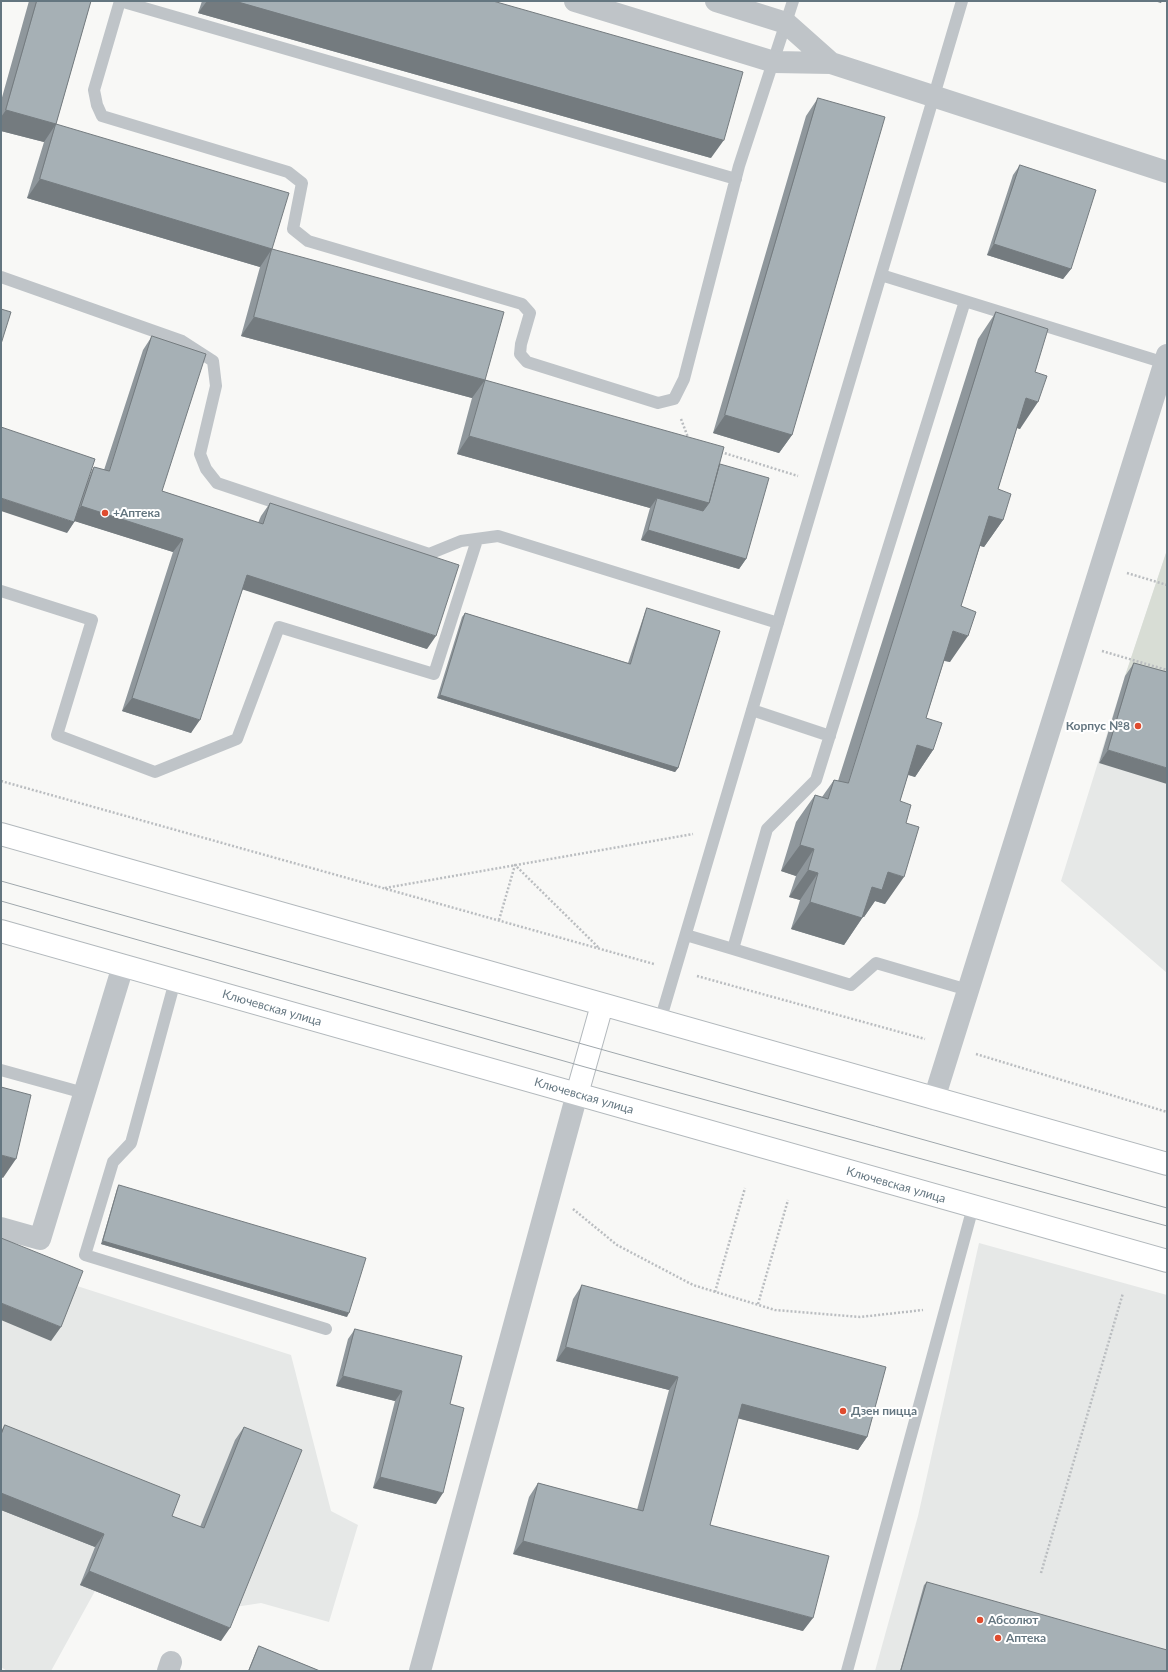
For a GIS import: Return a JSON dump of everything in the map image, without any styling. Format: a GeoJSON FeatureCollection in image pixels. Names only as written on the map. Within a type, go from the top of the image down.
{"type":"FeatureCollection","features":[{"type":"Feature","properties":{"kind":"main road"},"geometry":{"type":"LineString","coordinates":[[1,834],[1167,1164]]}},
{"type":"Feature","properties":{"kind":"main road","name":"Ключевская улица"},"geometry":{"type":"LineString","coordinates":[[1,931],[1167,1261]]}},
{"type":"Feature","properties":{"kind":"main road"},"geometry":{"type":"LineString","coordinates":[[577,1094],[602,1004]]}},
{"type":"Feature","properties":{"kind":"street"},"geometry":{"type":"LineString","coordinates":[[575,1],[774,62],[832,62],[934,97],[1167,172]]}},
{"type":"Feature","properties":{"kind":"street"},"geometry":{"type":"LineString","coordinates":[[716,1],[786,23],[832,62]]}},
{"type":"Feature","properties":{"kind":"street"},"geometry":{"type":"LineString","coordinates":[[934,1099],[1166,359]]}},
{"type":"Feature","properties":{"kind":"street"},"geometry":{"type":"LineString","coordinates":[[1,1228],[40,1239],[123,966]]}},
{"type":"Feature","properties":{"kind":"street"},"geometry":{"type":"LineString","coordinates":[[420,1671],[577,1094]]}},
{"type":"Feature","properties":{"kind":"lane"},"geometry":{"type":"LineString","coordinates":[[736,180],[120,1],[94,90],[97,105],[102,116],[288,172],[302,183],[293,229],[308,241],[522,304],[530,313],[520,354],[527,362],[658,403],[674,399],[684,379],[736,180],[793,1]]}},
{"type":"Feature","properties":{"kind":"lane"},"geometry":{"type":"LineString","coordinates":[[660,1021],[962,1]]}},
{"type":"Feature","properties":{"kind":"lane"},"geometry":{"type":"LineString","coordinates":[[881,275],[964,301],[1166,359]]}},
{"type":"Feature","properties":{"kind":"lane"},"geometry":{"type":"LineString","coordinates":[[1,277],[182,341],[213,361],[216,386],[200,454],[206,469],[218,483],[429,554],[461,541],[498,536],[778,623]]}},
{"type":"Feature","properties":{"kind":"lane"},"geometry":{"type":"LineString","coordinates":[[733,949],[767,829],[816,780],[964,301]]}},
{"type":"Feature","properties":{"kind":"lane"},"geometry":{"type":"LineString","coordinates":[[1,591],[92,620],[57,735],[155,772],[237,739],[279,627],[434,674],[477,540]]}},
{"type":"Feature","properties":{"kind":"lane"},"geometry":{"type":"LineString","coordinates":[[752,710],[830,736]]}},
{"type":"Feature","properties":{"kind":"lane"},"geometry":{"type":"LineString","coordinates":[[686,935],[851,985],[876,963],[968,990]]}},
{"type":"Feature","properties":{"kind":"lane"},"geometry":{"type":"LineString","coordinates":[[175,981],[131,1142],[113,1162],[84,1256],[326,1329]]}},
{"type":"Feature","properties":{"kind":"lane"},"geometry":{"type":"LineString","coordinates":[[1,1070],[84,1093]]}},
{"type":"Feature","properties":{"kind":"lane"},"geometry":{"type":"LineString","coordinates":[[847,1671],[973,1207]]}},
{"type":"Feature","properties":{"kind":"path"},"geometry":{"type":"LineString","coordinates":[[674,399],[690,443]]}},
{"type":"Feature","properties":{"kind":"path"},"geometry":{"type":"LineString","coordinates":[[719,452],[820,482]]}},
{"type":"Feature","properties":{"kind":"path"},"geometry":{"type":"LineString","coordinates":[[1101,565],[1167,585]]}},
{"type":"Feature","properties":{"kind":"path"},"geometry":{"type":"LineString","coordinates":[[1077,643],[1167,670]]}},
{"type":"Feature","properties":{"kind":"path"},"geometry":{"type":"LineString","coordinates":[[1,781],[950,1046],[1167,1112]]}},
{"type":"Feature","properties":{"kind":"path"},"geometry":{"type":"LineString","coordinates":[[384,888],[717,829]]}},
{"type":"Feature","properties":{"kind":"path"},"geometry":{"type":"LineString","coordinates":[[499,920],[515,865]]}},
{"type":"Feature","properties":{"kind":"path"},"geometry":{"type":"LineString","coordinates":[[515,865],[599,949]]}},
{"type":"Feature","properties":{"kind":"path"},"geometry":{"type":"LineString","coordinates":[[715,1292],[745,1188]]}},
{"type":"Feature","properties":{"kind":"path"},"geometry":{"type":"LineString","coordinates":[[551,1191],[617,1245],[693,1285],[775,1310],[860,1317],[945,1308]]}},
{"type":"Feature","properties":{"kind":"path"},"geometry":{"type":"LineString","coordinates":[[758,1304],[788,1200]]}},
{"type":"Feature","properties":{"kind":"path"},"geometry":{"type":"LineString","coordinates":[[1041,1573],[1123,1293]]}},
{"type":"Feature","properties":{"kind":"shaded area"},"geometry":{"type":"Polygon","coordinates":[[[1167,550],[1167,973],[1061,881],[1125,676],[1167,550]]]}},
{"type":"Feature","properties":{"kind":"shaded area"},"geometry":{"type":"Polygon","coordinates":[[[1167,550],[1167,689],[1125,676],[1167,550]]]}},
{"type":"Feature","properties":{"kind":"shaded area"},"geometry":{"type":"Polygon","coordinates":[[[979,1243],[1167,1295],[1167,1671],[875,1671],[918,1516],[979,1243]]]}},
{"type":"Feature","properties":{"kind":"shaded area"},"geometry":{"type":"Polygon","coordinates":[[[1,1255],[74,1285],[291,1355],[331,1511],[358,1525],[329,1622],[261,1603],[235,1607],[221,1641],[95,1591],[51,1671],[7,1671],[1,1667],[1,1255]]]}},
{"type":"Feature","properties":{"kind":"building"},"geometry":{"type":"Polygon","coordinates":[[[37,1],[91,1],[56,124],[6,110],[37,1]]]}},
{"type":"Feature","properties":{"kind":"building"},"geometry":{"type":"Polygon","coordinates":[[[235,1],[493,1],[743,72],[724,140],[235,1]]]}},
{"type":"Feature","properties":{"kind":"building"},"geometry":{"type":"Polygon","coordinates":[[[818,98],[885,117],[792,435],[725,415],[818,98]]]}},
{"type":"Feature","properties":{"kind":"building"},"geometry":{"type":"Polygon","coordinates":[[[56,124],[289,193],[272,249],[40,179],[56,124]]]}},
{"type":"Feature","properties":{"kind":"building"},"geometry":{"type":"Polygon","coordinates":[[[1020,165],[1096,190],[1071,269],[994,244],[1020,165]]]}},
{"type":"Feature","properties":{"kind":"building"},"geometry":{"type":"Polygon","coordinates":[[[272,249],[504,312],[485,380],[254,317],[272,249]]]}},
{"type":"Feature","properties":{"kind":"building"},"geometry":{"type":"Polygon","coordinates":[[[1,309],[11,312],[1,344],[1,309]]]}},
{"type":"Feature","properties":{"kind":"building"},"geometry":{"type":"Polygon","coordinates":[[[996,312],[1048,329],[1035,372],[1047,376],[1038,402],[1026,398],[998,489],[1011,494],[1003,520],[989,516],[961,606],[976,612],[968,636],[953,631],[926,718],[942,723],[933,750],[917,745],[900,801],[911,805],[906,823],[919,827],[904,877],[888,872],[882,890],[872,887],[862,918],[810,902],[818,873],[808,870],[814,849],[800,845],[815,795],[828,799],[834,780],[848,783],[996,312]]]}},
{"type":"Feature","properties":{"kind":"building"},"geometry":{"type":"Polygon","coordinates":[[[152,336],[206,354],[162,491],[263,524],[270,503],[459,565],[436,636],[247,575],[200,720],[132,698],[183,539],[81,506],[94,467],[109,471],[152,336]]]}},
{"type":"Feature","properties":{"kind":"building"},"geometry":{"type":"Polygon","coordinates":[[[485,380],[724,447],[709,503],[469,436],[485,380]]]}},
{"type":"Feature","properties":{"kind":"building"},"geometry":{"type":"Polygon","coordinates":[[[1,427],[95,459],[74,522],[1,498],[1,427]]]}},
{"type":"Feature","properties":{"kind":"building"},"geometry":{"type":"Polygon","coordinates":[[[720,464],[769,478],[746,559],[648,530],[657,498],[703,511],[709,503],[720,464]]]}},
{"type":"Feature","properties":{"kind":"building"},"geometry":{"type":"Polygon","coordinates":[[[647,608],[720,631],[678,768],[440,695],[465,613],[630,664],[647,608]]]}},
{"type":"Feature","properties":{"kind":"building","name":"Корпус №8"},"geometry":{"type":"Polygon","coordinates":[[[1134,663],[1167,672],[1167,768],[1108,750],[1134,663]]]}},
{"type":"Feature","properties":{"kind":"building"},"geometry":{"type":"Polygon","coordinates":[[[1,1087],[31,1095],[16,1159],[1,1155],[1,1087]]]}},
{"type":"Feature","properties":{"kind":"building"},"geometry":{"type":"Polygon","coordinates":[[[119,1185],[366,1258],[349,1313],[103,1241],[119,1185]]]}},
{"type":"Feature","properties":{"kind":"building"},"geometry":{"type":"Polygon","coordinates":[[[1,1238],[83,1271],[61,1327],[1,1303],[1,1238]]]}},
{"type":"Feature","properties":{"kind":"building"},"geometry":{"type":"Polygon","coordinates":[[[582,1285],[886,1367],[867,1437],[742,1404],[710,1525],[829,1556],[813,1618],[523,1541],[538,1483],[643,1511],[678,1377],[566,1347],[582,1285]]]}},
{"type":"Feature","properties":{"kind":"building"},"geometry":{"type":"Polygon","coordinates":[[[355,1329],[462,1356],[450,1404],[464,1408],[443,1493],[380,1477],[402,1391],[343,1376],[355,1329]]]}},
{"type":"Feature","properties":{"kind":"building"},"geometry":{"type":"Polygon","coordinates":[[[5,1425],[180,1495],[172,1516],[204,1528],[244,1427],[302,1450],[230,1628],[89,1571],[104,1534],[1,1493],[1,1435],[5,1425]]]}},
{"type":"Feature","properties":{"kind":"building","name":"Абсолют"},"geometry":{"type":"Polygon","coordinates":[[[927,1582],[1167,1650],[1167,1671],[901,1671],[927,1582]]]}},
{"type":"Feature","properties":{"kind":"building"},"geometry":{"type":"Polygon","coordinates":[[[259,1646],[320,1671],[249,1671],[259,1646]]]}},
{"type":"Feature","properties":{"kind":"tram line"},"geometry":{"type":"LineString","coordinates":[[1,881],[1167,1208]]}},
{"type":"Feature","properties":{"kind":"tram line"},"geometry":{"type":"LineString","coordinates":[[1,901],[585,1067],[1167,1226]]}},
{"type":"Feature","properties":{"kind":"place","name":"+Аптека"},"geometry":{"type":"Point","coordinates":[105,513]}},
{"type":"Feature","properties":{"kind":"place","name":"Корпус №8"},"geometry":{"type":"Point","coordinates":[1138,726]}},
{"type":"Feature","properties":{"kind":"place","name":"Дзен пицца"},"geometry":{"type":"Point","coordinates":[843,1411]}},
{"type":"Feature","properties":{"kind":"place","name":"Абсолют"},"geometry":{"type":"Point","coordinates":[980,1620]}},
{"type":"Feature","properties":{"kind":"place","name":"Аптека"},"geometry":{"type":"Point","coordinates":[998,1638]}}]}
